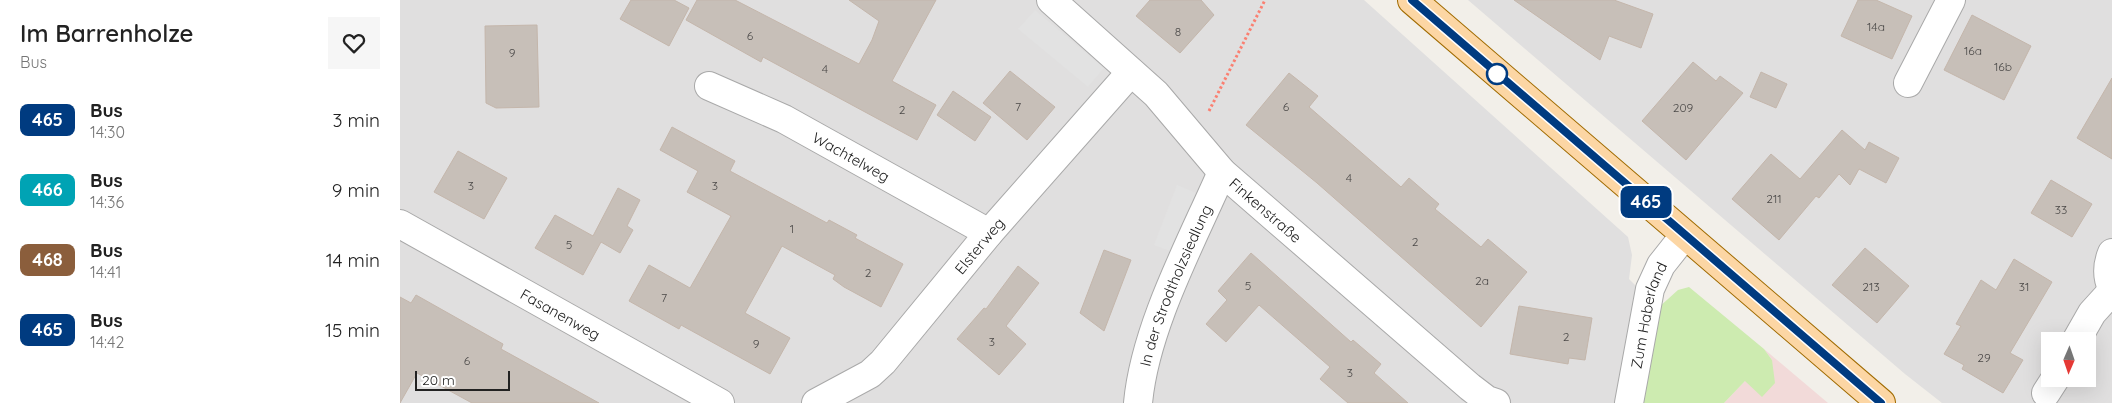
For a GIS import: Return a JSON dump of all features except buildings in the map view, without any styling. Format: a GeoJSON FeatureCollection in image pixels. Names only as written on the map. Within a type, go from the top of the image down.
{"type":"FeatureCollection","features":[{"type":"Feature","properties":{"kind":"main road"},"geometry":{"type":"LineString","coordinates":[[1412,0],[1684,236],[1881,403]]}},
{"type":"Feature","properties":{"kind":"street","name":"Finkenstraße"},"geometry":{"type":"LineString","coordinates":[[1051,0],[1156,94],[1222,172],[1470,387],[1487,400],[1496,403]]}},
{"type":"Feature","properties":{"kind":"street"},"geometry":{"type":"LineString","coordinates":[[1908,83],[1951,0]]}},
{"type":"Feature","properties":{"kind":"street","name":"Elsterweg"},"geometry":{"type":"LineString","coordinates":[[816,403],[870,374],[883,362],[989,233],[1131,72]]}},
{"type":"Feature","properties":{"kind":"street","name":"Wachtelweg"},"geometry":{"type":"LineString","coordinates":[[709,86],[784,119],[989,233]]}},
{"type":"Feature","properties":{"kind":"street","name":"In der Strodtholzsiedlung"},"geometry":{"type":"LineString","coordinates":[[1138,403],[1145,359],[1159,318],[1222,172]]}},
{"type":"Feature","properties":{"kind":"street","name":"Fasanenweg"},"geometry":{"type":"LineString","coordinates":[[400,224],[720,403]]}},
{"type":"Feature","properties":{"kind":"street","name":"Zum Haberland"},"geometry":{"type":"LineString","coordinates":[[1629,403],[1650,288],[1661,265],[1684,236]]}},
{"type":"Feature","properties":{"kind":"street"},"geometry":{"type":"LineString","coordinates":[[2081,332],[2092,313],[2112,290],[2108,280],[2108,261],[2112,253]]}},
{"type":"Feature","properties":{"kind":"path"},"geometry":{"type":"LineString","coordinates":[[1192,136],[1210,108],[1265,0]]}},
{"type":"Feature","properties":{"kind":"shaded area"},"geometry":{"type":"Polygon","coordinates":[[[400,0],[1364,0],[1628,237],[1632,255],[1629,279],[1658,308],[1643,403],[400,403],[400,0]]]}},
{"type":"Feature","properties":{"kind":"shaded area"},"geometry":{"type":"Polygon","coordinates":[[[1468,0],[2112,0],[2112,403],[1942,403],[1905,374],[1468,0]]]}},
{"type":"Feature","properties":{"kind":"shaded area"},"geometry":{"type":"Polygon","coordinates":[[[1035,10],[1104,68],[1088,87],[1018,29],[1035,10]]]}},
{"type":"Feature","properties":{"kind":"shaded area"},"geometry":{"type":"Polygon","coordinates":[[[1177,185],[1196,193],[1173,252],[1154,245],[1177,185]]]}},
{"type":"Feature","properties":{"kind":"shaded area"},"geometry":{"type":"Polygon","coordinates":[[[1764,349],[1828,403],[1724,403],[1745,381],[1772,360],[1764,349]]]}},
{"type":"Feature","properties":{"kind":"green space"},"geometry":{"type":"Polygon","coordinates":[[[1689,287],[1764,349],[1772,360],[1775,383],[1762,397],[1745,381],[1724,403],[1643,403],[1658,308],[1678,290],[1689,287]]]}},
{"type":"Feature","properties":{"kind":"bus line","name":"465"},"geometry":{"type":"LineString","coordinates":[[1412,0],[1684,236],[1881,403]]}}]}
